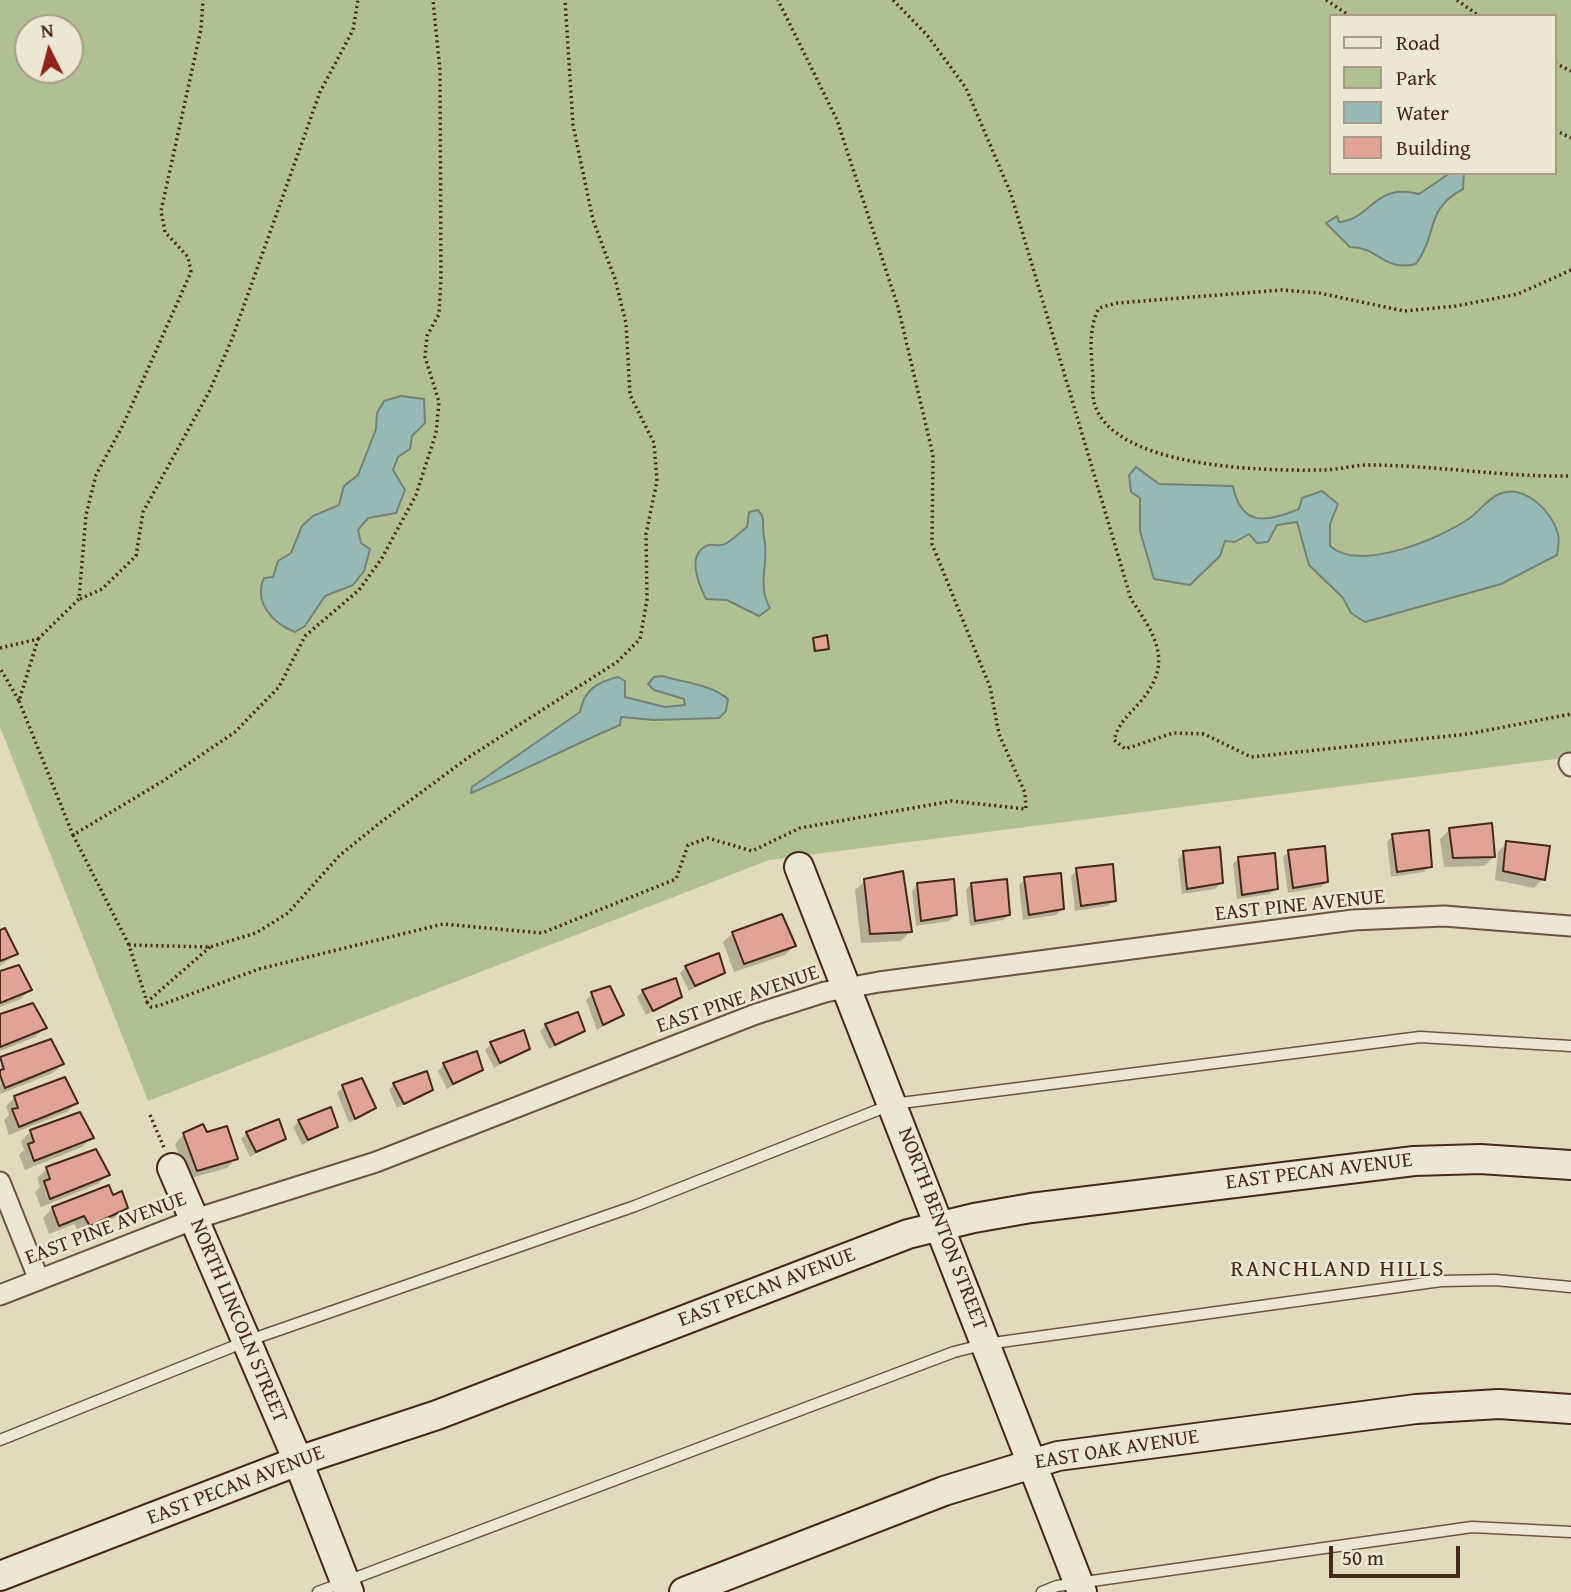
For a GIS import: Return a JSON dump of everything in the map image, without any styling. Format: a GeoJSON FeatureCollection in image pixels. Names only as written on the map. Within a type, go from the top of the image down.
{"type":"FeatureCollection","features":[{"type":"Feature","properties":{"kind":"street","name":"NORTH BENTON STREET"},"geometry":{"type":"LineString","coordinates":[[799,867],[1080,1588]]}},
{"type":"Feature","properties":{"kind":"street","name":"EAST PINE AVENUE"},"geometry":{"type":"LineString","coordinates":[[0,1295],[195,1219],[376,1162],[756,1014],[848,988],[1353,920],[1444,916],[1571,926]]}},
{"type":"Feature","properties":{"kind":"street","name":"EAST PECAN AVENUE"},"geometry":{"type":"LineString","coordinates":[[0,1576],[298,1461],[436,1415],[838,1259],[941,1226],[1031,1208],[1382,1164],[1456,1158],[1571,1166]]}},
{"type":"Feature","properties":{"kind":"street","name":"NORTH LINCOLN STREET"},"geometry":{"type":"LineString","coordinates":[[172,1168],[298,1461],[347,1587]]}},
{"type":"Feature","properties":{"kind":"street"},"geometry":{"type":"LineString","coordinates":[[0,1182],[39,1280]]}},
{"type":"Feature","properties":{"kind":"street","name":"EAST OAK AVENUE"},"geometry":{"type":"LineString","coordinates":[[684,1592],[944,1491],[1032,1463],[1126,1446],[1416,1409],[1499,1404],[1571,1409]]}},
{"type":"Feature","properties":{"kind":"lane"},"geometry":{"type":"LineString","coordinates":[[0,1440],[247,1341],[635,1206],[893,1104],[1420,1037],[1571,1046]]}},
{"type":"Feature","properties":{"kind":"lane"},"geometry":{"type":"LineString","coordinates":[[318,1592],[347,1587],[954,1352],[986,1344],[1441,1281],[1495,1280],[1571,1287]]}},
{"type":"Feature","properties":{"kind":"lane"},"geometry":{"type":"LineString","coordinates":[[1042,1592],[1057,1586],[1080,1588],[1472,1527],[1571,1532]]}},
{"type":"Feature","properties":{"kind":"path"},"geometry":{"type":"LineString","coordinates":[[79,599],[86,515],[96,475],[123,425],[191,272],[188,257],[165,232],[161,211],[201,29],[203,0]]}},
{"type":"Feature","properties":{"kind":"path"},"geometry":{"type":"LineString","coordinates":[[19,701],[38,639],[79,599],[102,589],[136,556],[143,512],[209,392],[232,339],[320,92],[353,30],[358,0]]}},
{"type":"Feature","properties":{"kind":"path"},"geometry":{"type":"LineString","coordinates":[[73,835],[163,781],[244,723],[279,687],[305,636],[359,590],[382,558],[416,495],[436,433],[439,402],[425,357],[427,336],[439,314],[441,278],[440,71],[433,0]]}},
{"type":"Feature","properties":{"kind":"path"},"geometry":{"type":"LineString","coordinates":[[129,945],[210,947],[256,933],[288,913],[340,855],[381,822],[469,757],[617,662],[640,639],[647,600],[646,534],[657,481],[654,443],[630,395],[626,323],[615,279],[593,220],[573,125],[565,0]]}},
{"type":"Feature","properties":{"kind":"path"},"geometry":{"type":"LineString","coordinates":[[0,668],[19,701],[73,835],[129,945],[151,1007],[259,969],[443,924],[542,933],[676,879],[688,845],[708,838],[752,850],[800,828],[953,801],[1026,809],[1026,793],[999,734],[990,687],[932,544],[933,455],[898,307],[837,120],[778,0]]}},
{"type":"Feature","properties":{"kind":"path"},"geometry":{"type":"LineString","coordinates":[[893,0],[927,35],[966,88],[1011,194],[1131,599],[1146,621],[1161,657],[1156,678],[1143,699],[1118,725],[1114,740],[1125,749],[1173,733],[1204,734],[1251,757],[1468,734],[1571,714]]}},
{"type":"Feature","properties":{"kind":"path"},"geometry":{"type":"LineString","coordinates":[[1326,0],[1347,14]]}},
{"type":"Feature","properties":{"kind":"path"},"geometry":{"type":"LineString","coordinates":[[1457,0],[1476,14]]}},
{"type":"Feature","properties":{"kind":"path"},"geometry":{"type":"LineString","coordinates":[[1571,270],[1518,294],[1456,306],[1404,312],[1319,293],[1282,290],[1117,303],[1099,308],[1092,321],[1091,352],[1094,404],[1107,424],[1133,445],[1171,457],[1229,467],[1324,470],[1371,464],[1526,477],[1571,476]]}},
{"type":"Feature","properties":{"kind":"path"},"geometry":{"type":"LineString","coordinates":[[0,648],[38,639]]}},
{"type":"Feature","properties":{"kind":"path"},"geometry":{"type":"LineString","coordinates":[[147,1002],[210,947]]}},
{"type":"Feature","properties":{"kind":"path"},"geometry":{"type":"LineString","coordinates":[[150,1115],[172,1168]]}},
{"type":"Feature","properties":{"kind":"green space"},"geometry":{"type":"Polygon","coordinates":[[[0,0],[1571,0],[1571,757],[769,860],[148,1101],[0,727],[0,0]]]}},
{"type":"Feature","properties":{"kind":"water"},"geometry":{"type":"Polygon","coordinates":[[[1447,175],[1464,175],[1463,189],[1442,205],[1428,242],[1416,264],[1396,265],[1368,251],[1350,247],[1326,223],[1337,216],[1339,222],[1359,215],[1392,193],[1419,194],[1447,175]]]}},
{"type":"Feature","properties":{"kind":"water"},"geometry":{"type":"Polygon","coordinates":[[[401,396],[424,399],[425,423],[412,436],[410,449],[398,457],[393,470],[405,490],[396,513],[368,518],[358,530],[361,543],[370,549],[364,571],[353,585],[325,596],[305,626],[295,632],[273,618],[263,604],[261,587],[264,578],[273,577],[278,561],[291,553],[302,526],[313,516],[339,505],[344,486],[358,475],[376,429],[377,413],[384,401],[401,396]]]}},
{"type":"Feature","properties":{"kind":"water"},"geometry":{"type":"Polygon","coordinates":[[[1136,467],[1159,484],[1233,486],[1242,509],[1257,518],[1277,517],[1299,509],[1302,498],[1322,491],[1338,504],[1330,524],[1330,546],[1343,553],[1360,556],[1400,550],[1421,543],[1470,518],[1499,494],[1518,492],[1536,501],[1550,516],[1559,536],[1557,555],[1501,584],[1365,622],[1351,613],[1343,598],[1309,565],[1297,522],[1277,525],[1268,542],[1257,543],[1249,534],[1235,542],[1225,541],[1220,556],[1190,585],[1154,579],[1140,531],[1140,498],[1131,492],[1129,475],[1136,467]]]}},
{"type":"Feature","properties":{"kind":"water"},"geometry":{"type":"Polygon","coordinates":[[[758,510],[763,520],[766,555],[764,590],[770,608],[759,616],[727,600],[706,599],[696,570],[697,555],[702,549],[709,545],[723,545],[733,539],[747,527],[749,512],[758,510]]]}},
{"type":"Feature","properties":{"kind":"water"},"geometry":{"type":"Polygon","coordinates":[[[662,676],[721,694],[728,699],[726,711],[719,718],[654,720],[621,717],[620,725],[471,793],[472,787],[580,712],[588,693],[604,681],[618,677],[625,681],[625,697],[665,707],[685,705],[684,699],[654,690],[648,684],[654,677],[662,676]]]}},
{"type":"Feature","properties":{"kind":"building"},"geometry":{"type":"Polygon","coordinates":[[[827,635],[829,649],[815,651],[813,638],[827,635]]]}},
{"type":"Feature","properties":{"kind":"building"},"geometry":{"type":"Polygon","coordinates":[[[1492,823],[1495,857],[1453,858],[1449,828],[1492,823]]]}},
{"type":"Feature","properties":{"kind":"building"},"geometry":{"type":"Polygon","coordinates":[[[1429,830],[1432,867],[1397,872],[1392,834],[1429,830]]]}},
{"type":"Feature","properties":{"kind":"building"},"geometry":{"type":"Polygon","coordinates":[[[1506,841],[1550,846],[1545,880],[1503,871],[1506,841]]]}},
{"type":"Feature","properties":{"kind":"building"},"geometry":{"type":"Polygon","coordinates":[[[1325,846],[1328,882],[1293,888],[1288,850],[1325,846]]]}},
{"type":"Feature","properties":{"kind":"building"},"geometry":{"type":"Polygon","coordinates":[[[1220,847],[1223,883],[1187,889],[1183,851],[1220,847]]]}},
{"type":"Feature","properties":{"kind":"building"},"geometry":{"type":"Polygon","coordinates":[[[1275,853],[1278,889],[1242,895],[1238,857],[1275,853]]]}},
{"type":"Feature","properties":{"kind":"building"},"geometry":{"type":"Polygon","coordinates":[[[1113,864],[1116,901],[1081,906],[1076,868],[1113,864]]]}},
{"type":"Feature","properties":{"kind":"building"},"geometry":{"type":"Polygon","coordinates":[[[903,871],[912,932],[870,934],[864,879],[903,871]]]}},
{"type":"Feature","properties":{"kind":"building"},"geometry":{"type":"Polygon","coordinates":[[[1061,873],[1064,909],[1029,915],[1024,877],[1061,873]]]}},
{"type":"Feature","properties":{"kind":"building"},"geometry":{"type":"Polygon","coordinates":[[[954,879],[957,915],[921,921],[917,883],[954,879]]]}},
{"type":"Feature","properties":{"kind":"building"},"geometry":{"type":"Polygon","coordinates":[[[1007,879],[1010,915],[975,921],[971,883],[1007,879]]]}},
{"type":"Feature","properties":{"kind":"building"},"geometry":{"type":"Polygon","coordinates":[[[782,914],[796,946],[744,964],[732,932],[782,914]]]}},
{"type":"Feature","properties":{"kind":"building"},"geometry":{"type":"Polygon","coordinates":[[[5,928],[18,954],[0,961],[0,930],[5,928]]]}},
{"type":"Feature","properties":{"kind":"building"},"geometry":{"type":"Polygon","coordinates":[[[719,953],[725,973],[695,986],[685,966],[719,953]]]}},
{"type":"Feature","properties":{"kind":"building"},"geometry":{"type":"Polygon","coordinates":[[[19,965],[32,990],[0,1003],[0,971],[19,965]]]}},
{"type":"Feature","properties":{"kind":"building"},"geometry":{"type":"Polygon","coordinates":[[[676,978],[682,997],[653,1011],[642,990],[676,978]]]}},
{"type":"Feature","properties":{"kind":"building"},"geometry":{"type":"Polygon","coordinates":[[[610,986],[624,1015],[603,1025],[591,992],[610,986]]]}},
{"type":"Feature","properties":{"kind":"building"},"geometry":{"type":"Polygon","coordinates":[[[33,1003],[47,1028],[0,1047],[0,1014],[33,1003]]]}},
{"type":"Feature","properties":{"kind":"building"},"geometry":{"type":"Polygon","coordinates":[[[578,1012],[585,1031],[555,1045],[545,1024],[578,1012]]]}},
{"type":"Feature","properties":{"kind":"building"},"geometry":{"type":"Polygon","coordinates":[[[524,1030],[530,1049],[500,1063],[490,1042],[524,1030]]]}},
{"type":"Feature","properties":{"kind":"building"},"geometry":{"type":"Polygon","coordinates":[[[51,1039],[64,1064],[5,1088],[0,1075],[0,1070],[4,1069],[0,1057],[51,1039]]]}},
{"type":"Feature","properties":{"kind":"building"},"geometry":{"type":"Polygon","coordinates":[[[477,1051],[483,1070],[453,1084],[443,1063],[477,1051]]]}},
{"type":"Feature","properties":{"kind":"building"},"geometry":{"type":"Polygon","coordinates":[[[427,1071],[433,1090],[404,1104],[393,1083],[427,1071]]]}},
{"type":"Feature","properties":{"kind":"building"},"geometry":{"type":"Polygon","coordinates":[[[65,1077],[78,1103],[19,1127],[12,1109],[18,1108],[14,1096],[65,1077]]]}},
{"type":"Feature","properties":{"kind":"building"},"geometry":{"type":"Polygon","coordinates":[[[362,1078],[376,1108],[355,1119],[342,1085],[362,1078]]]}},
{"type":"Feature","properties":{"kind":"building"},"geometry":{"type":"Polygon","coordinates":[[[331,1107],[338,1127],[308,1140],[298,1120],[331,1107]]]}},
{"type":"Feature","properties":{"kind":"building"},"geometry":{"type":"Polygon","coordinates":[[[80,1112],[94,1138],[34,1161],[28,1144],[34,1142],[30,1130],[80,1112]]]}},
{"type":"Feature","properties":{"kind":"building"},"geometry":{"type":"Polygon","coordinates":[[[279,1119],[286,1139],[256,1152],[246,1132],[279,1119]]]}},
{"type":"Feature","properties":{"kind":"building"},"geometry":{"type":"Polygon","coordinates":[[[203,1124],[207,1132],[227,1126],[238,1159],[197,1171],[183,1133],[203,1124]]]}},
{"type":"Feature","properties":{"kind":"building"},"geometry":{"type":"Polygon","coordinates":[[[96,1149],[110,1175],[50,1199],[44,1181],[50,1179],[46,1167],[96,1149]]]}},
{"type":"Feature","properties":{"kind":"building"},"geometry":{"type":"Polygon","coordinates":[[[109,1185],[113,1195],[122,1191],[128,1208],[90,1226],[84,1216],[59,1226],[52,1207],[109,1185]]]}},
{"type":"Feature","properties":{"kind":"district","name":"RANCHLAND HILLS"},"geometry":{"type":"Point","coordinates":[1338,1270]}}]}
